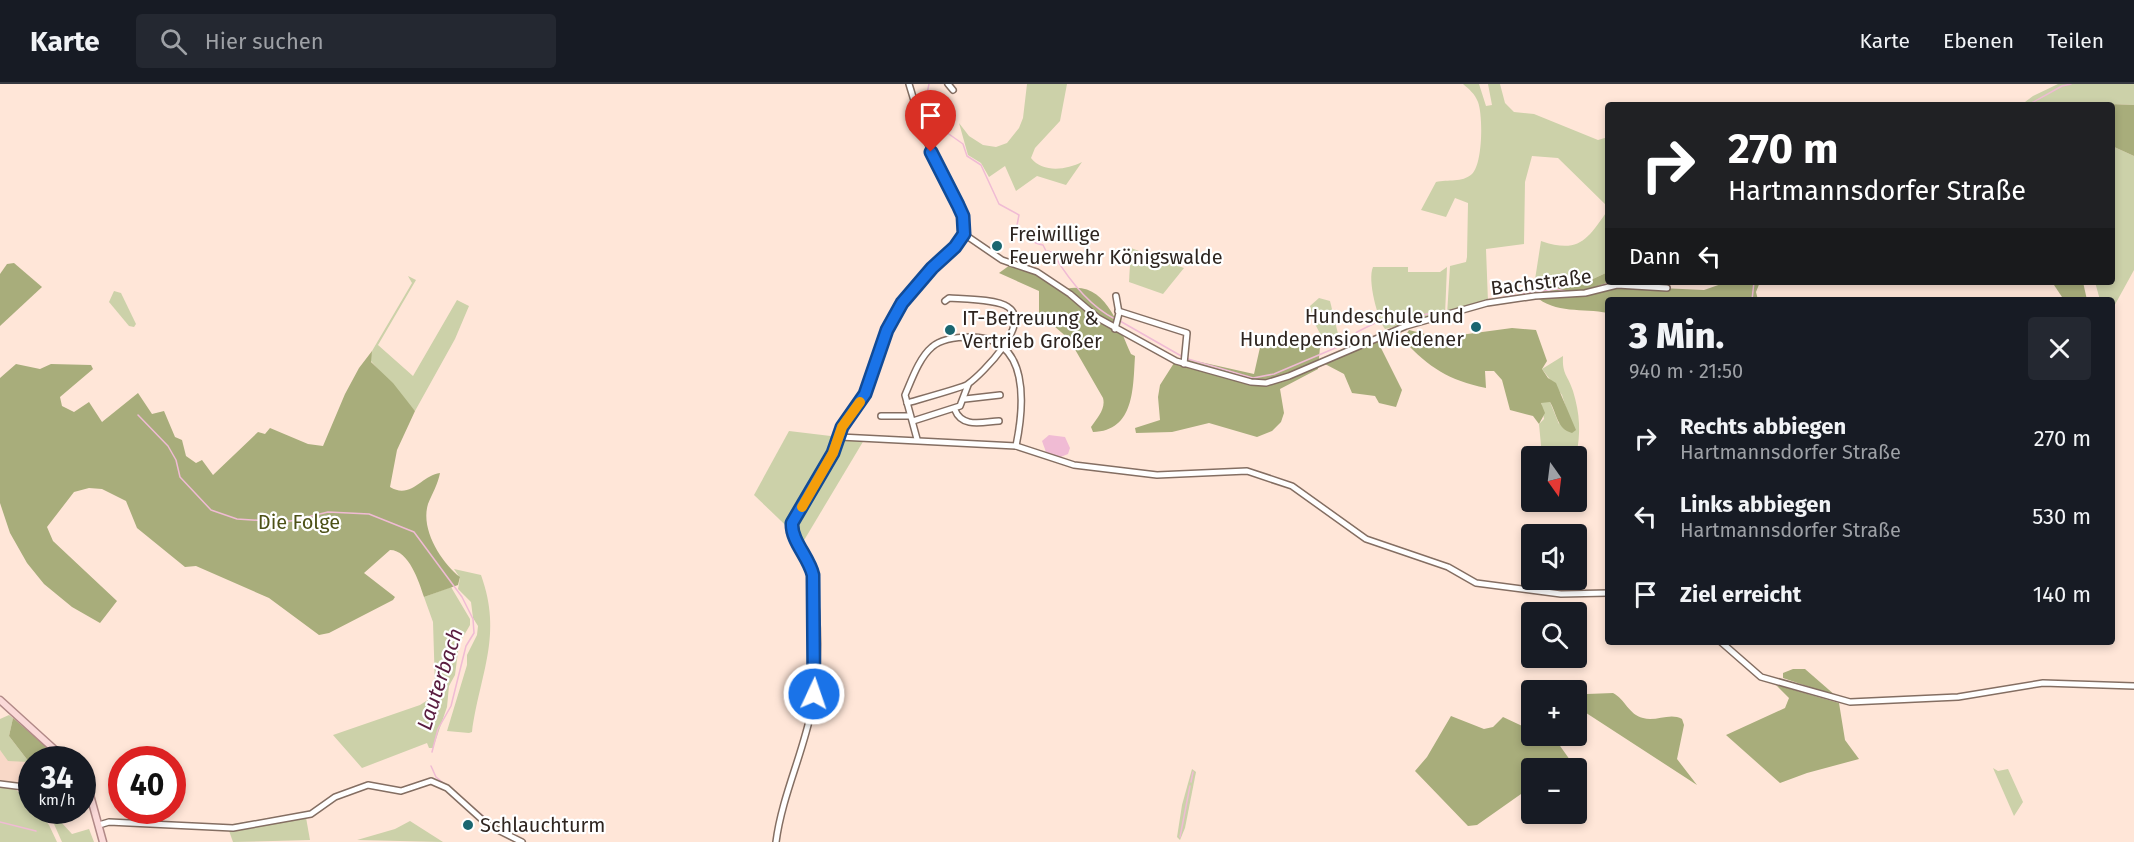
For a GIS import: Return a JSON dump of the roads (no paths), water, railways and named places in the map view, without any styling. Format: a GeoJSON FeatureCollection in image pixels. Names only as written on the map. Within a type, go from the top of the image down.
{"type":"FeatureCollection","features":[{"type":"Feature","properties":{"kind":"main road"},"geometry":{"type":"LineString","coordinates":[[0,700],[51,746]]}},
{"type":"Feature","properties":{"kind":"main road"},"geometry":{"type":"LineString","coordinates":[[96,817],[103,842]]}},
{"type":"Feature","properties":{"kind":"street"},"geometry":{"type":"LineString","coordinates":[[776,842],[789,783],[812,709],[816,680],[813,575],[808,559],[793,535],[792,523],[840,436],[842,427],[865,394],[887,330],[902,303],[932,268],[955,247],[964,234],[961,211],[926,140],[909,84]]}},
{"type":"Feature","properties":{"kind":"street"},"geometry":{"type":"LineString","coordinates":[[948,84],[953,90]]}},
{"type":"Feature","properties":{"kind":"street","name":"Bachstraße"},"geometry":{"type":"LineString","coordinates":[[964,234],[1002,260],[1037,272],[1115,328],[1184,359],[1251,382],[1266,383],[1289,376],[1406,326],[1487,303],[1535,296],[1585,293],[1617,285],[1667,288]]}},
{"type":"Feature","properties":{"kind":"street"},"geometry":{"type":"LineString","coordinates":[[1115,328],[1118,316],[1116,296]]}},
{"type":"Feature","properties":{"kind":"street"},"geometry":{"type":"LineString","coordinates":[[881,416],[911,419],[955,410],[964,399],[968,385],[1003,348],[1015,325],[1014,313],[1008,307],[949,298],[945,301]]}},
{"type":"Feature","properties":{"kind":"street"},"geometry":{"type":"LineString","coordinates":[[1118,316],[1187,333],[1184,359]]}},
{"type":"Feature","properties":{"kind":"street"},"geometry":{"type":"LineString","coordinates":[[917,439],[905,394],[913,377],[933,345],[947,339],[978,337],[1003,348],[1014,362],[1022,391],[1022,416],[1016,446]]}},
{"type":"Feature","properties":{"kind":"street"},"geometry":{"type":"LineString","coordinates":[[907,403],[968,385]]}},
{"type":"Feature","properties":{"kind":"street"},"geometry":{"type":"LineString","coordinates":[[964,399],[1000,395]]}},
{"type":"Feature","properties":{"kind":"street"},"geometry":{"type":"LineString","coordinates":[[955,410],[959,419],[965,422],[999,421]]}},
{"type":"Feature","properties":{"kind":"street"},"geometry":{"type":"LineString","coordinates":[[840,436],[1016,446],[1081,466],[1157,475],[1230,470],[1255,473],[1275,478],[1300,490],[1366,539],[1448,567],[1476,583],[1561,594],[1605,593]]}},
{"type":"Feature","properties":{"kind":"street"},"geometry":{"type":"LineString","coordinates":[[1724,645],[1761,677],[1850,702],[1958,697],[2043,682],[2134,686]]}},
{"type":"Feature","properties":{"kind":"street"},"geometry":{"type":"LineString","coordinates":[[99,825],[114,823],[233,828],[311,814],[335,797],[368,785],[401,791],[431,781],[447,788],[488,825],[522,842]]}},
{"type":"Feature","properties":{"kind":"street"},"geometry":{"type":"LineString","coordinates":[[0,784],[18,786]]}},
{"type":"Feature","properties":{"kind":"waterway"},"geometry":{"type":"LineString","coordinates":[[929,84],[923,112],[933,120]]}},
{"type":"Feature","properties":{"kind":"waterway"},"geometry":{"type":"LineString","coordinates":[[2033,102],[2062,86],[2071,84]]}},
{"type":"Feature","properties":{"kind":"waterway"},"geometry":{"type":"LineString","coordinates":[[939,123],[946,132],[963,144],[967,156],[981,165],[999,204],[1019,215],[1017,225],[1025,235],[1043,245],[1046,251],[1052,252],[1079,290],[1096,307],[1115,319]]}},
{"type":"Feature","properties":{"kind":"waterway"},"geometry":{"type":"LineString","coordinates":[[1591,289],[1605,284]]}},
{"type":"Feature","properties":{"kind":"waterway"},"geometry":{"type":"LineString","coordinates":[[1752,297],[1754,285]]}},
{"type":"Feature","properties":{"kind":"waterway"},"geometry":{"type":"LineString","coordinates":[[1522,294],[1557,289],[1568,292]]}},
{"type":"Feature","properties":{"kind":"waterway"},"geometry":{"type":"LineString","coordinates":[[1486,301],[1515,295]]}},
{"type":"Feature","properties":{"kind":"waterway"},"geometry":{"type":"LineString","coordinates":[[1383,320],[1453,310]]}},
{"type":"Feature","properties":{"kind":"waterway"},"geometry":{"type":"LineString","coordinates":[[1120,321],[1183,357]]}},
{"type":"Feature","properties":{"kind":"waterway"},"geometry":{"type":"LineString","coordinates":[[1188,359],[1253,378],[1274,374],[1347,343],[1357,332],[1377,322]]}},
{"type":"Feature","properties":{"kind":"waterway","name":"Lauterbach"},"geometry":{"type":"LineString","coordinates":[[138,415],[168,446],[176,460],[180,477],[211,510],[237,519],[268,521],[291,521],[328,512],[369,514],[414,532],[462,597],[473,619],[474,633],[466,646],[451,706],[438,729],[432,752]]}},
{"type":"Feature","properties":{"kind":"waterway","name":"Lauterbach"},"geometry":{"type":"LineString","coordinates":[[431,766],[436,777],[493,824]]}},
{"type":"Feature","properties":{"kind":"waterway"},"geometry":{"type":"LineString","coordinates":[[1191,782],[1193,772]]}},
{"type":"Feature","properties":{"kind":"waterway"},"geometry":{"type":"LineString","coordinates":[[1180,837],[1190,786]]}},
{"type":"Feature","properties":{"kind":"waterway"},"geometry":{"type":"LineString","coordinates":[[0,822],[36,831]]}},
{"type":"Feature","properties":{"kind":"place","name":"Freiwillige Feuerwehr Königswalde"},"geometry":{"type":"Point","coordinates":[997,246]}},
{"type":"Feature","properties":{"kind":"place","name":"Hundeschule und Hundepension Wiedener"},"geometry":{"type":"Point","coordinates":[1476,327]}},
{"type":"Feature","properties":{"kind":"place","name":"IT-Betreuung & Vertrieb Großer"},"geometry":{"type":"Point","coordinates":[950,330]}},
{"type":"Feature","properties":{"kind":"place","name":"Schlauchturm"},"geometry":{"type":"Point","coordinates":[468,825]}},
{"type":"Feature","properties":{"kind":"park label","name":"Die Folge"},"geometry":{"type":"Point","coordinates":[299,522]}}]}
